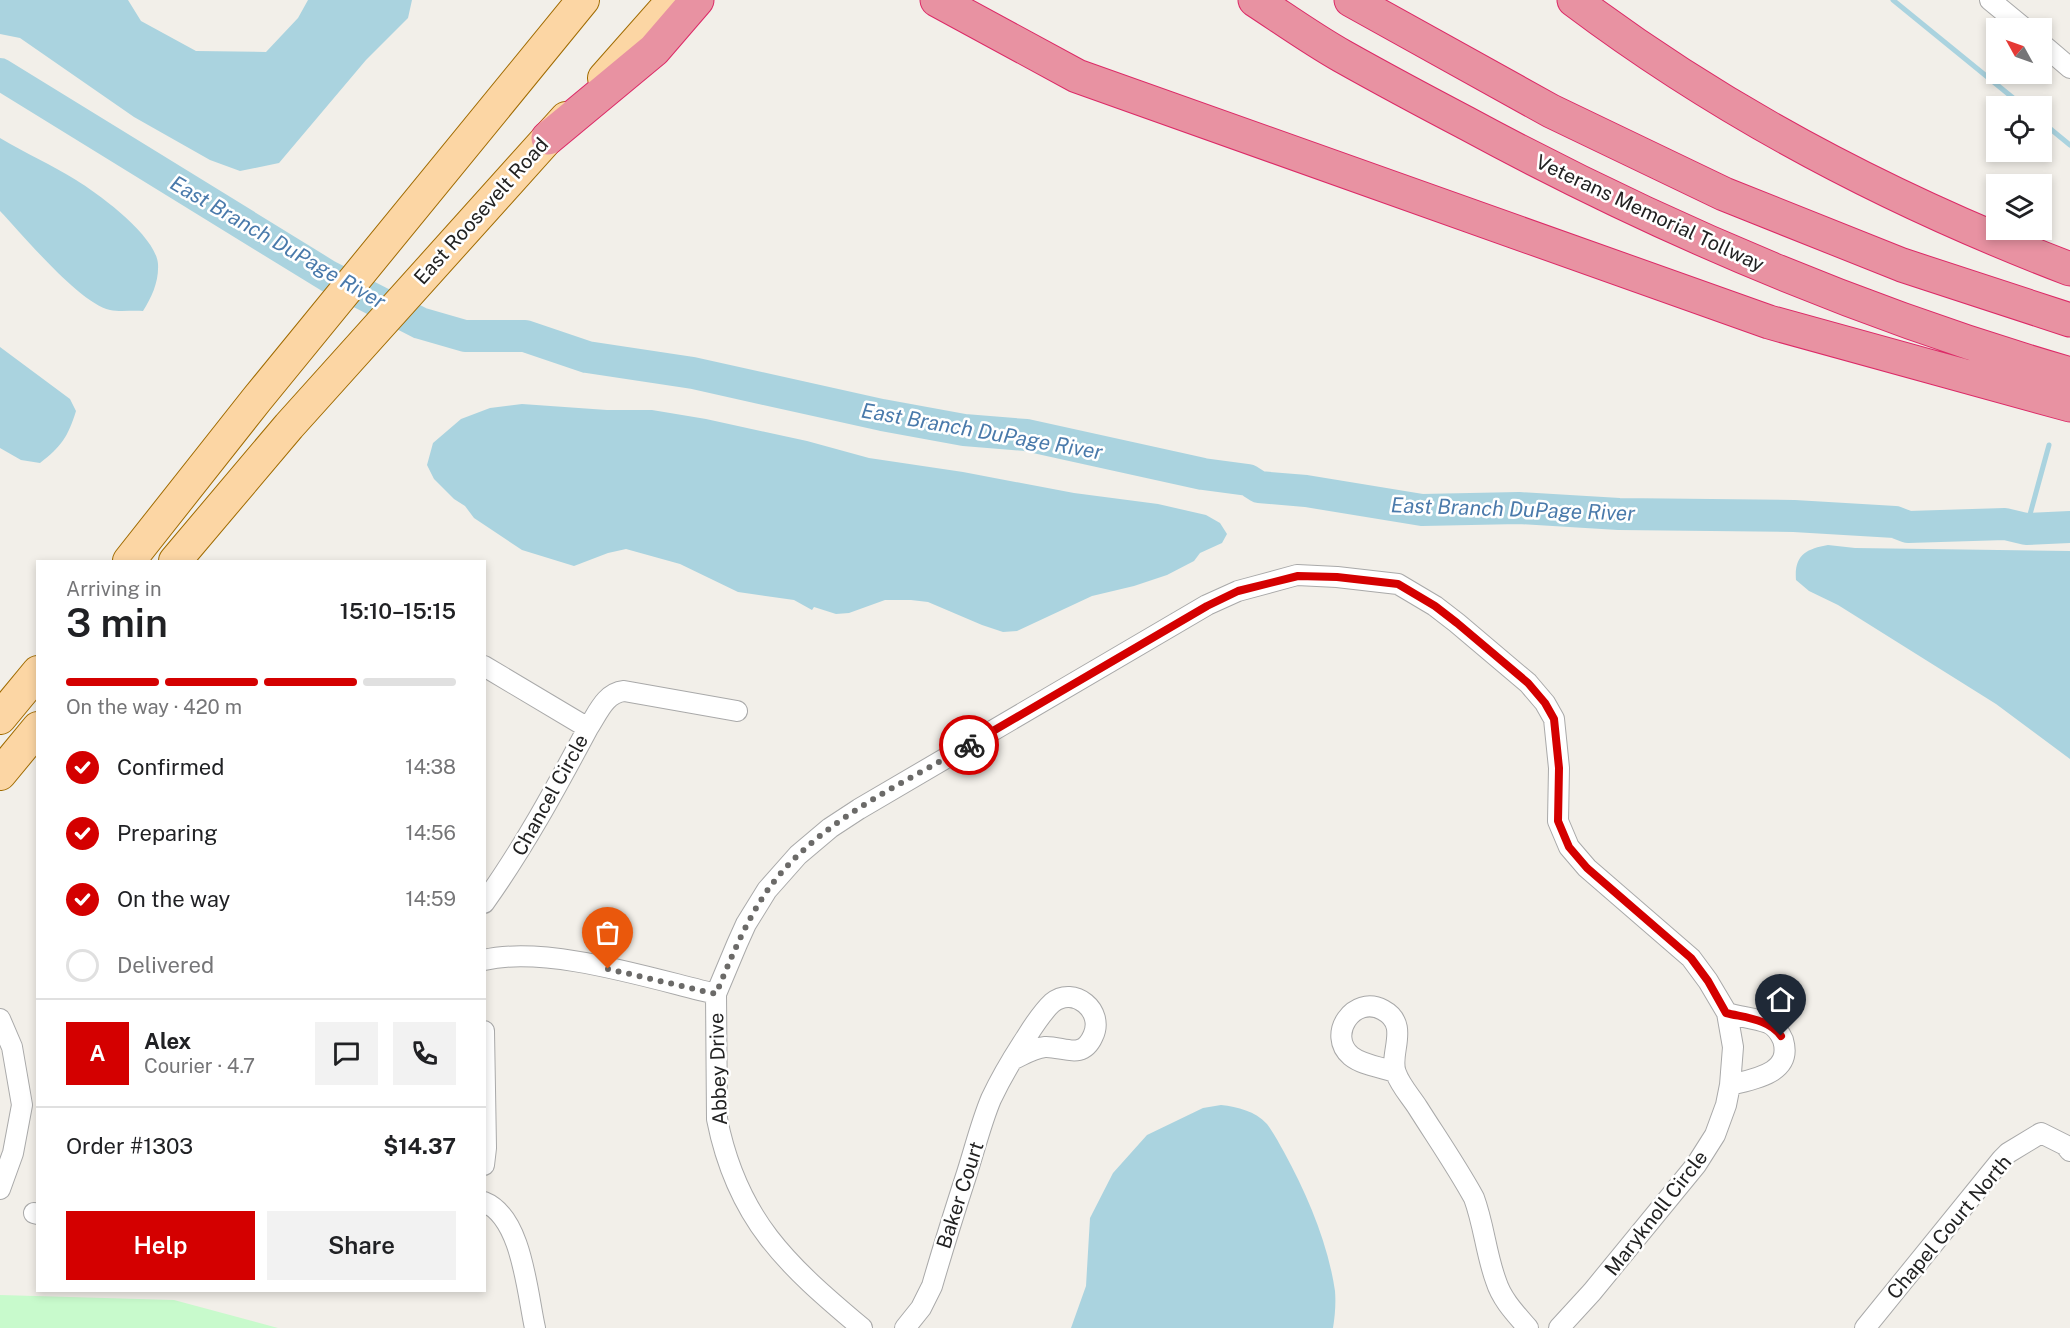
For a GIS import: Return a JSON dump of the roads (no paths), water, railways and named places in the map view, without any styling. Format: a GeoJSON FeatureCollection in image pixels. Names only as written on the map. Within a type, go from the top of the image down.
{"type":"FeatureCollection","features":[{"type":"Feature","properties":{"kind":"highway"},"geometry":{"type":"LineString","coordinates":[[548,138],[654,50],[697,0]]}},
{"type":"Feature","properties":{"kind":"highway"},"geometry":{"type":"LineString","coordinates":[[937,0],[1077,76],[1769,321],[2070,405]]}},
{"type":"Feature","properties":{"kind":"highway","name":"Veterans Memorial Tollway"},"geometry":{"type":"LineString","coordinates":[[1255,0],[1340,55],[1527,156],[1627,206],[1790,277],[1881,312],[1988,350],[2070,374]]}},
{"type":"Feature","properties":{"kind":"highway"},"geometry":{"type":"LineString","coordinates":[[1351,0],[1551,111],[1724,194],[1902,265],[2070,320]]}},
{"type":"Feature","properties":{"kind":"highway"},"geometry":{"type":"LineString","coordinates":[[1574,0],[1685,76],[1765,125],[1883,188],[1997,241],[2070,269]]}},
{"type":"Feature","properties":{"kind":"main road"},"geometry":{"type":"LineString","coordinates":[[142,556],[257,399],[583,0]]}},
{"type":"Feature","properties":{"kind":"main road","name":"East Roosevelt Road"},"geometry":{"type":"LineString","coordinates":[[176,560],[289,426],[673,0]]}},
{"type":"Feature","properties":{"kind":"main road"},"geometry":{"type":"LineString","coordinates":[[0,745],[5,739],[9,707],[36,674]]}},
{"type":"Feature","properties":{"kind":"main road"},"geometry":{"type":"LineString","coordinates":[[0,774],[36,730]]}},
{"type":"Feature","properties":{"kind":"street"},"geometry":{"type":"LineString","coordinates":[[1990,0],[2012,18]]}},
{"type":"Feature","properties":{"kind":"street"},"geometry":{"type":"LineString","coordinates":[[2052,53],[2070,68]]}},
{"type":"Feature","properties":{"kind":"street","name":"Maryknoll Circle"},"geometry":{"type":"LineString","coordinates":[[716,994],[746,924],[768,890],[798,855],[830,828],[869,803],[1207,606],[1238,591],[1298,576],[1337,577],[1398,584],[1450,618],[1528,683],[1545,703],[1554,719],[1559,768],[1558,821],[1569,847],[1587,868],[1691,958],[1708,981],[1726,1013],[1733,1047],[1730,1085],[1721,1120],[1706,1151],[1592,1292],[1559,1328]]}},
{"type":"Feature","properties":{"kind":"street","name":"Chancel Circle"},"geometry":{"type":"LineString","coordinates":[[486,667],[588,728],[509,869],[486,900]]}},
{"type":"Feature","properties":{"kind":"street"},"geometry":{"type":"LineString","coordinates":[[588,728],[606,699],[617,692],[737,711]]}},
{"type":"Feature","properties":{"kind":"street","name":"Abbey Drive"},"geometry":{"type":"LineString","coordinates":[[486,960],[497,957],[576,961],[716,994],[717,1119],[729,1165],[743,1198],[760,1227],[783,1257],[808,1283],[862,1328]]}},
{"type":"Feature","properties":{"kind":"street"},"geometry":{"type":"LineString","coordinates":[[1726,1013],[1767,1023],[1776,1028],[1784,1045],[1780,1064],[1773,1071],[1765,1076],[1730,1085]]}},
{"type":"Feature","properties":{"kind":"street"},"geometry":{"type":"LineString","coordinates":[[0,1019],[12,1047],[30,1104],[0,1189]]}},
{"type":"Feature","properties":{"kind":"street","name":"Baker Court"},"geometry":{"type":"LineString","coordinates":[[905,1328],[921,1308],[932,1286],[992,1099],[1012,1060]]}},
{"type":"Feature","properties":{"kind":"street"},"geometry":{"type":"LineString","coordinates":[[1395,1072],[1474,1198],[1482,1220],[1496,1283],[1509,1306],[1528,1328]]}},
{"type":"Feature","properties":{"kind":"street","name":"Chapel Court North"},"geometry":{"type":"LineString","coordinates":[[1865,1328],[2008,1154],[2041,1132],[2070,1151]]}},
{"type":"Feature","properties":{"kind":"street"},"geometry":{"type":"LineString","coordinates":[[486,1203],[491,1204],[507,1221],[515,1237],[535,1328]]}},
{"type":"Feature","properties":{"kind":"water"},"geometry":{"type":"Polygon","coordinates":[[[0,0],[128,0],[141,21],[196,51],[266,52],[298,18],[308,0],[412,0],[408,18],[366,60],[279,163],[240,171],[210,160],[134,117],[20,38],[0,34],[0,0]]]}},
{"type":"Feature","properties":{"kind":"water"},"geometry":{"type":"Polygon","coordinates":[[[0,138],[86,186],[112,205],[148,241],[155,253],[158,270],[154,289],[143,311],[110,310],[97,305],[52,267],[0,211],[0,138]]]}},
{"type":"Feature","properties":{"kind":"water"},"geometry":{"type":"Polygon","coordinates":[[[0,347],[70,399],[76,411],[63,441],[40,463],[21,460],[0,448],[0,347]]]}},
{"type":"Feature","properties":{"kind":"water"},"geometry":{"type":"Polygon","coordinates":[[[522,404],[607,410],[652,410],[706,419],[807,441],[869,458],[963,472],[1074,493],[1158,504],[1206,515],[1220,523],[1227,534],[1222,543],[1200,553],[1194,561],[1167,575],[1092,596],[1017,631],[1003,632],[928,602],[911,600],[885,600],[849,613],[836,614],[814,607],[812,610],[794,600],[738,592],[680,564],[626,549],[574,566],[522,550],[474,518],[465,506],[454,499],[434,479],[427,465],[433,443],[461,419],[490,408],[522,404]]]}},
{"type":"Feature","properties":{"kind":"water"},"geometry":{"type":"Polygon","coordinates":[[[1828,545],[1855,548],[2070,551],[2070,759],[1996,704],[1838,605],[1809,591],[1796,580],[1799,559],[1808,551],[1828,545]]]}},
{"type":"Feature","properties":{"kind":"water"},"geometry":{"type":"Polygon","coordinates":[[[1221,1105],[1246,1110],[1267,1124],[1293,1168],[1316,1219],[1332,1273],[1335,1291],[1333,1328],[1071,1328],[1086,1286],[1090,1218],[1113,1173],[1147,1135],[1203,1108],[1221,1105]]]}},
{"type":"Feature","properties":{"kind":"waterway"},"geometry":{"type":"LineString","coordinates":[[1893,0],[2011,96]]}},
{"type":"Feature","properties":{"kind":"waterway","name":"East Branch DuPage River"},"geometry":{"type":"LineString","coordinates":[[0,74],[328,276],[420,323],[465,336],[525,336],[587,357],[693,373],[882,415],[964,430],[1026,435],[1203,474],[1248,480],[1259,487],[1306,491],[1422,510],[1519,508],[1619,514],[1794,516],[1895,522],[1908,527],[2005,524],[2026,529],[2070,527]]}},
{"type":"Feature","properties":{"kind":"waterway"},"geometry":{"type":"LineString","coordinates":[[2052,130],[2070,145]]}},
{"type":"Feature","properties":{"kind":"waterway"},"geometry":{"type":"LineString","coordinates":[[2026,529],[2049,445]]}}]}
